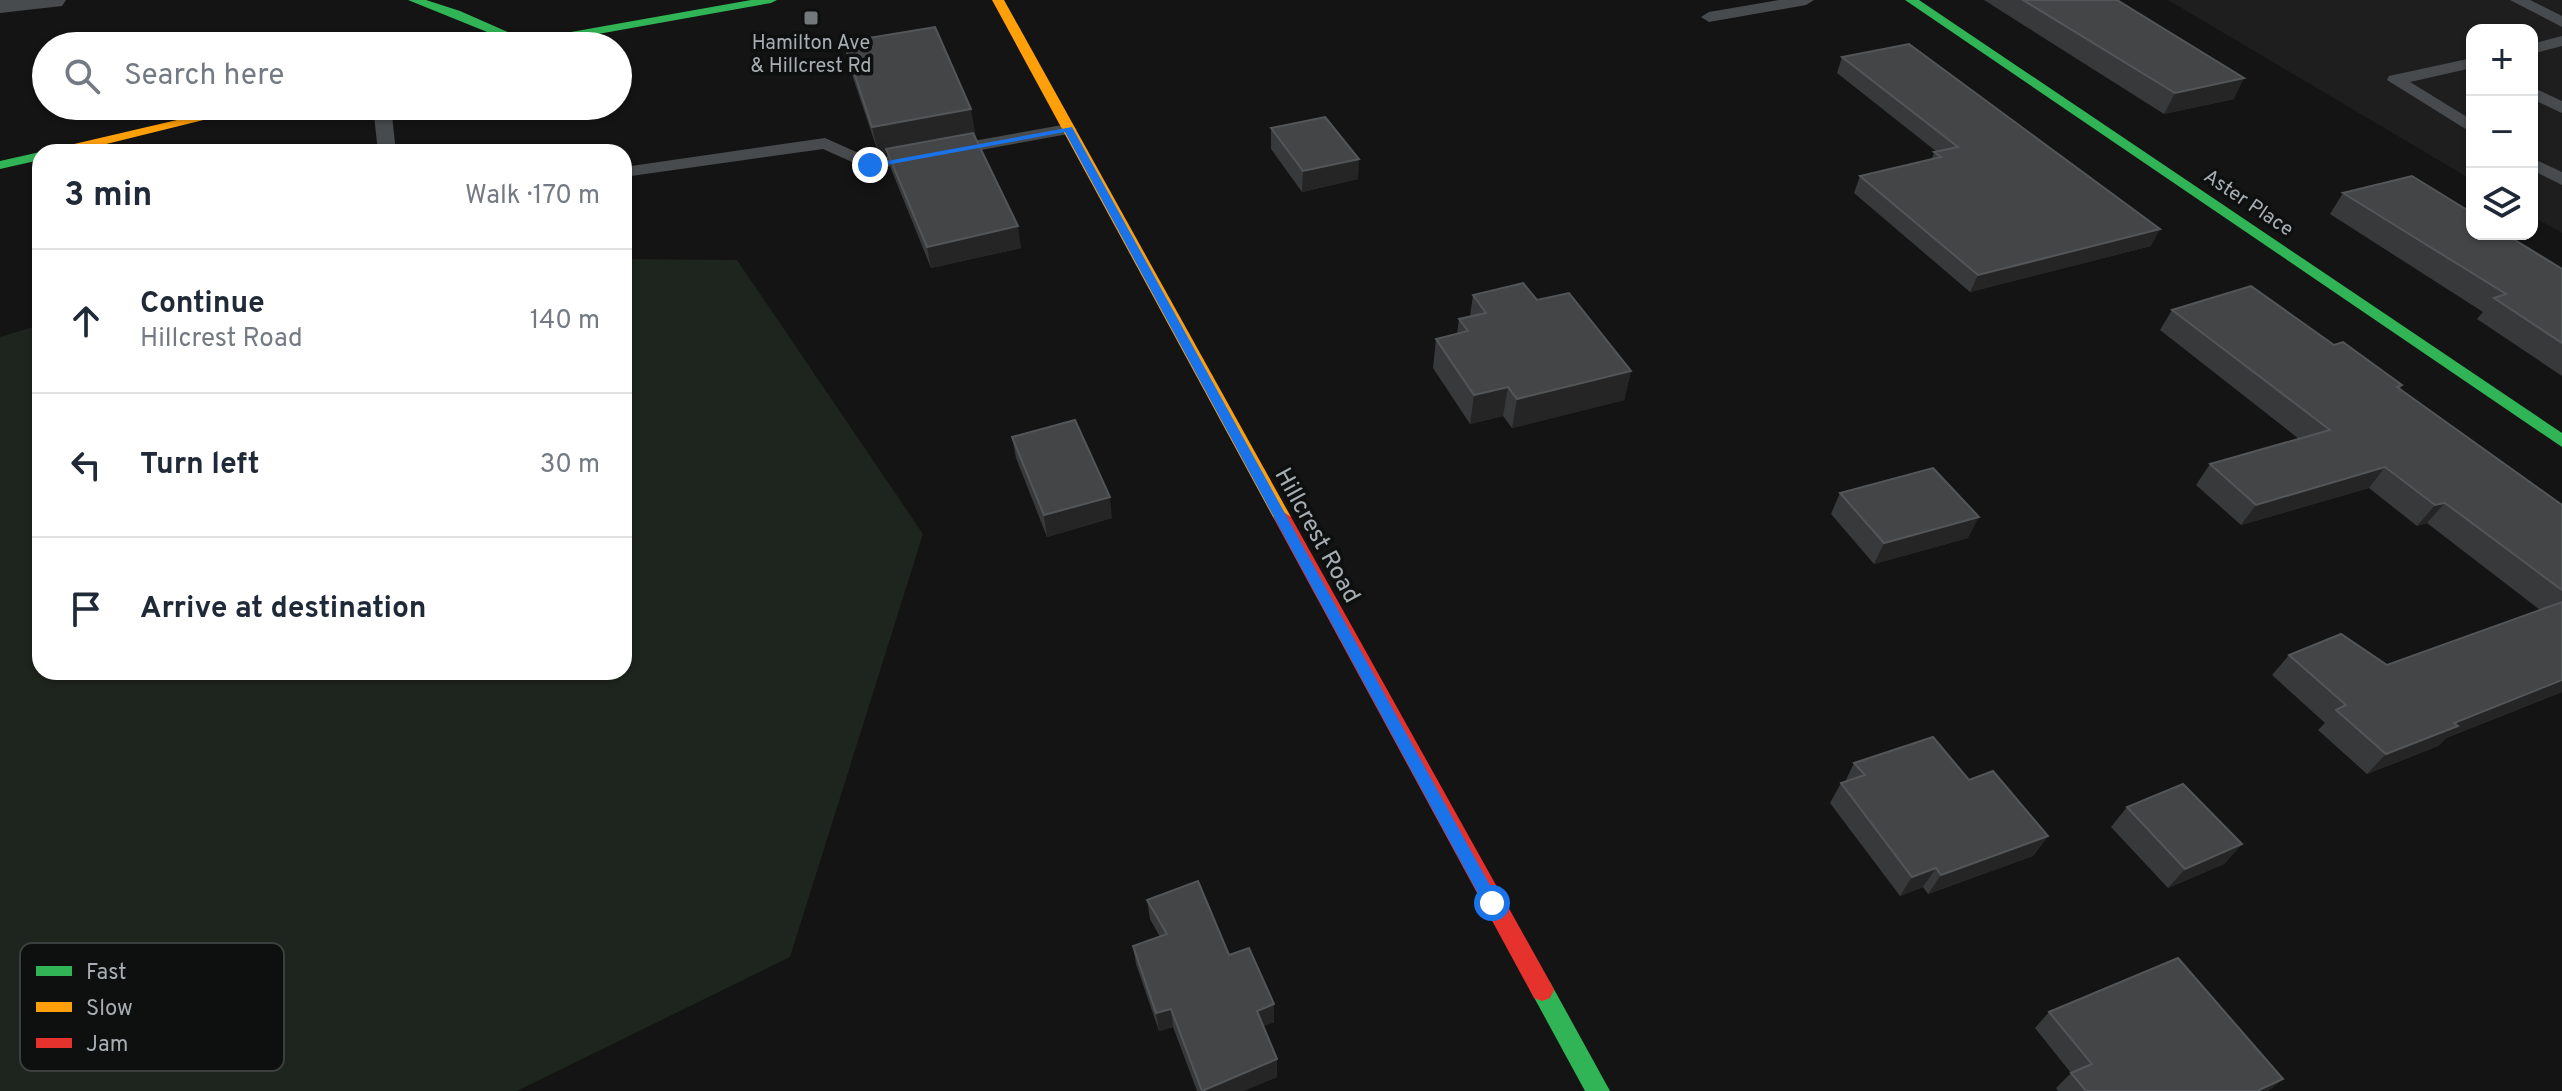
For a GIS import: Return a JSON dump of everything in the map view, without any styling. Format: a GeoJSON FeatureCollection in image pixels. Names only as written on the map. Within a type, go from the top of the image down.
{"type":"FeatureCollection","features":[{"type":"Feature","properties":{"kind":"street"},"geometry":{"type":"LineString","coordinates":[[0,4],[52,0]]}},
{"type":"Feature","properties":{"kind":"street"},"geometry":{"type":"LineString","coordinates":[[414,0],[456,13],[493,32]]}},
{"type":"Feature","properties":{"kind":"street"},"geometry":{"type":"LineString","coordinates":[[586,32],[771,0]]}},
{"type":"Feature","properties":{"kind":"street","name":"Hillcrest Road"},"geometry":{"type":"LineString","coordinates":[[998,0],[1594,1089]]}},
{"type":"Feature","properties":{"kind":"street","name":"Aster Place"},"geometry":{"type":"LineString","coordinates":[[1911,0],[2562,441]]}},
{"type":"Feature","properties":{"kind":"street"},"geometry":{"type":"LineString","coordinates":[[91,144],[194,120]]}},
{"type":"Feature","properties":{"kind":"street"},"geometry":{"type":"LineString","coordinates":[[0,165],[32,158]]}},
{"type":"Feature","properties":{"kind":"lane"},"geometry":{"type":"LineString","coordinates":[[1709,17],[1806,0]]}},
{"type":"Feature","properties":{"kind":"lane"},"geometry":{"type":"LineString","coordinates":[[2518,0],[2562,22]]}},
{"type":"Feature","properties":{"kind":"lane"},"geometry":{"type":"LineString","coordinates":[[2538,47],[2562,41]]}},
{"type":"Feature","properties":{"kind":"lane"},"geometry":{"type":"LineString","coordinates":[[2466,64],[2395,80],[2466,124]]}},
{"type":"Feature","properties":{"kind":"lane"},"geometry":{"type":"LineString","coordinates":[[2538,95],[2562,108]]}},
{"type":"Feature","properties":{"kind":"lane"},"geometry":{"type":"LineString","coordinates":[[384,120],[386,144]]}},
{"type":"Feature","properties":{"kind":"lane"},"geometry":{"type":"LineString","coordinates":[[632,171],[825,143],[870,165],[1068,129]]}},
{"type":"Feature","properties":{"kind":"lane"},"geometry":{"type":"LineString","coordinates":[[2538,166],[2562,180]]}},
{"type":"Feature","properties":{"kind":"shaded area"},"geometry":{"type":"Polygon","coordinates":[[[2168,0],[2562,0],[2562,233],[2538,219],[2538,24],[2466,24],[2466,176],[2168,0]]]}},
{"type":"Feature","properties":{"kind":"shaded area"},"geometry":{"type":"Polygon","coordinates":[[[632,259],[737,260],[923,534],[790,957],[517,1091],[0,1091],[0,337],[32,327],[32,680],[632,680],[632,259]]]}},
{"type":"Feature","properties":{"kind":"building"},"geometry":{"type":"Polygon","coordinates":[[[2023,0],[2117,0],[2244,78],[2175,93],[2023,0]]]}},
{"type":"Feature","properties":{"kind":"building"},"geometry":{"type":"Polygon","coordinates":[[[935,27],[971,109],[872,127],[844,42],[935,27]]]}},
{"type":"Feature","properties":{"kind":"building"},"geometry":{"type":"Polygon","coordinates":[[[1909,44],[2160,229],[1978,275],[1860,176],[1941,157],[1934,152],[1958,147],[1842,57],[1909,44]]]}},
{"type":"Feature","properties":{"kind":"building"},"geometry":{"type":"Polygon","coordinates":[[[1325,117],[1359,159],[1303,171],[1271,128],[1325,117]]]}},
{"type":"Feature","properties":{"kind":"building"},"geometry":{"type":"Polygon","coordinates":[[[973,133],[1018,226],[927,247],[886,149],[973,133]]]}},
{"type":"Feature","properties":{"kind":"building"},"geometry":{"type":"Polygon","coordinates":[[[2412,176],[2466,209],[2466,240],[2515,240],[2562,269],[2562,343],[2494,298],[2506,294],[2343,193],[2412,176]]]}},
{"type":"Feature","properties":{"kind":"building"},"geometry":{"type":"Polygon","coordinates":[[[1523,283],[1537,300],[1569,293],[1631,371],[1517,399],[1508,387],[1474,395],[1436,339],[1468,331],[1459,319],[1486,313],[1473,295],[1523,283]]]}},
{"type":"Feature","properties":{"kind":"building"},"geometry":{"type":"Polygon","coordinates":[[[2251,286],[2334,345],[2343,342],[2402,385],[2397,387],[2562,505],[2562,590],[2445,503],[2435,505],[2385,467],[2256,505],[2210,464],[2330,430],[2172,310],[2251,286]]]}},
{"type":"Feature","properties":{"kind":"building"},"geometry":{"type":"Polygon","coordinates":[[[1075,420],[1110,497],[1044,515],[1012,437],[1075,420]]]}},
{"type":"Feature","properties":{"kind":"building"},"geometry":{"type":"Polygon","coordinates":[[[1933,468],[1979,517],[1884,543],[1840,493],[1933,468]]]}},
{"type":"Feature","properties":{"kind":"building"},"geometry":{"type":"Polygon","coordinates":[[[2562,602],[2562,680],[2386,754],[2336,710],[2346,705],[2289,655],[2341,634],[2387,665],[2562,602]]]}},
{"type":"Feature","properties":{"kind":"building"},"geometry":{"type":"Polygon","coordinates":[[[1933,737],[1969,780],[1993,771],[2048,836],[1941,875],[1936,868],[1912,877],[1841,783],[1865,775],[1854,763],[1933,737]]]}},
{"type":"Feature","properties":{"kind":"building"},"geometry":{"type":"Polygon","coordinates":[[[2183,784],[2242,844],[2185,869],[2127,807],[2183,784]]]}},
{"type":"Feature","properties":{"kind":"building"},"geometry":{"type":"Polygon","coordinates":[[[1198,881],[1229,955],[1249,948],[1274,1004],[1257,1011],[1277,1059],[1202,1091],[1171,1009],[1156,1013],[1133,946],[1167,934],[1147,900],[1198,881]]]}},
{"type":"Feature","properties":{"kind":"building"},"geometry":{"type":"Polygon","coordinates":[[[2178,958],[2283,1079],[2259,1091],[2086,1091],[2071,1073],[2092,1064],[2049,1012],[2178,958]]]}},
{"type":"Feature","properties":{"kind":"traffic: fast"},"geometry":{"type":"LineString","coordinates":[[414,0],[456,13],[499,32]]}},
{"type":"Feature","properties":{"kind":"traffic: fast"},"geometry":{"type":"LineString","coordinates":[[589,32],[771,0]]}},
{"type":"Feature","properties":{"kind":"traffic: fast"},"geometry":{"type":"LineString","coordinates":[[1911,0],[2562,441]]}},
{"type":"Feature","properties":{"kind":"traffic: fast"},"geometry":{"type":"LineString","coordinates":[[0,165],[32,158]]}},
{"type":"Feature","properties":{"kind":"traffic: fast"},"geometry":{"type":"LineString","coordinates":[[1542,990],[1598,1091]]}},
{"type":"Feature","properties":{"kind":"traffic: slow"},"geometry":{"type":"LineString","coordinates":[[998,0],[1282,517]]}},
{"type":"Feature","properties":{"kind":"traffic: slow"},"geometry":{"type":"LineString","coordinates":[[91,144],[194,120]]}},
{"type":"Feature","properties":{"kind":"traffic: jam"},"geometry":{"type":"LineString","coordinates":[[1282,517],[1542,990]]}},
{"type":"Feature","properties":{"kind":"place","name":"Hamilton Ave & Hillcrest Rd"},"geometry":{"type":"Point","coordinates":[811,18]}},
{"type":"Feature","properties":{"kind":"route"},"geometry":{"type":"LineString","coordinates":[[870,165],[1068,129],[1492,903]]}}]}
